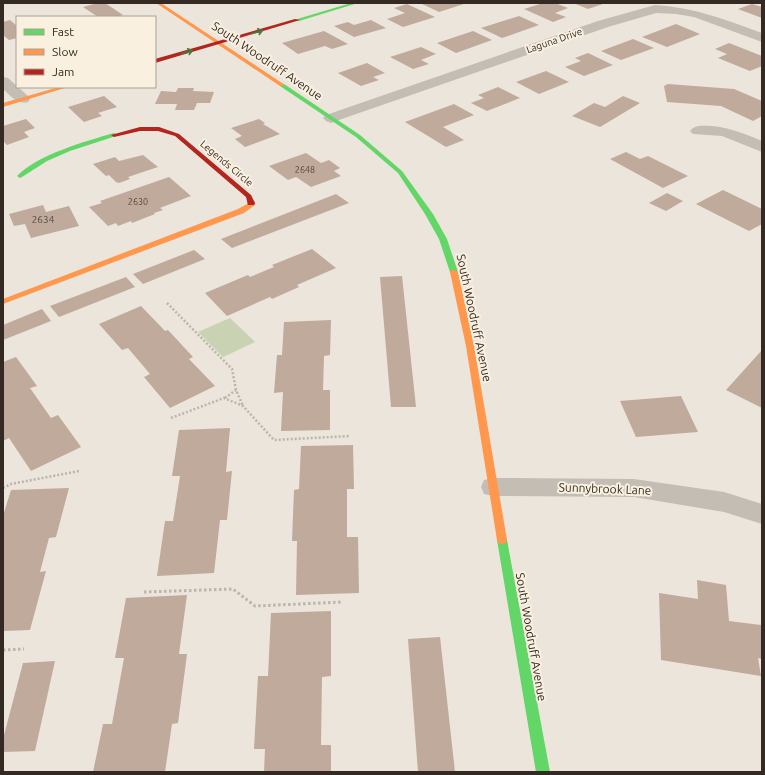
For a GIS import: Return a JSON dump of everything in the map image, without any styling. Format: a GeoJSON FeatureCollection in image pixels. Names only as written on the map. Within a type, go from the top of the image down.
{"type":"FeatureCollection","features":[{"type":"Feature","properties":{"kind":"main road","name":"South Woodruff Avenue"},"geometry":{"type":"LineString","coordinates":[[158,3],[358,136],[400,172],[429,214],[443,240],[453,269],[470,346],[543,772]]}},
{"type":"Feature","properties":{"kind":"main road"},"geometry":{"type":"LineString","coordinates":[[156,61],[356,3]]}},
{"type":"Feature","properties":{"kind":"main road"},"geometry":{"type":"LineString","coordinates":[[190,37],[216,30]]}},
{"type":"Feature","properties":{"kind":"main road"},"geometry":{"type":"LineString","coordinates":[[3,105],[62,88]]}},
{"type":"Feature","properties":{"kind":"main road","name":"Legends Circle"},"geometry":{"type":"LineString","coordinates":[[3,302],[241,211],[251,204],[249,196],[177,135],[159,129],[140,129],[109,136],[68,150],[45,160],[20,176]]}},
{"type":"Feature","properties":{"kind":"street","name":"Laguna Drive"},"geometry":{"type":"LineString","coordinates":[[331,118],[603,24],[655,10],[676,10],[696,14],[762,38]]}},
{"type":"Feature","properties":{"kind":"street"},"geometry":{"type":"LineString","coordinates":[[8,85],[23,99]]}},
{"type":"Feature","properties":{"kind":"street"},"geometry":{"type":"LineString","coordinates":[[698,131],[710,129],[729,133],[762,147]]}},
{"type":"Feature","properties":{"kind":"street","name":"Sunnybrook Lane"},"geometry":{"type":"LineString","coordinates":[[493,487],[634,488],[724,502],[762,514]]}},
{"type":"Feature","properties":{"kind":"path"},"geometry":{"type":"LineString","coordinates":[[167,303],[232,369],[236,390],[243,406],[274,440],[350,436]]}},
{"type":"Feature","properties":{"kind":"path"},"geometry":{"type":"LineString","coordinates":[[171,418],[224,398],[236,390]]}},
{"type":"Feature","properties":{"kind":"path"},"geometry":{"type":"LineString","coordinates":[[224,398],[243,406]]}},
{"type":"Feature","properties":{"kind":"path"},"geometry":{"type":"LineString","coordinates":[[3,488],[11,484],[79,472]]}},
{"type":"Feature","properties":{"kind":"path"},"geometry":{"type":"LineString","coordinates":[[144,592],[233,589],[255,606],[343,602]]}},
{"type":"Feature","properties":{"kind":"path"},"geometry":{"type":"LineString","coordinates":[[3,650],[24,649]]}},
{"type":"Feature","properties":{"kind":"green space"},"geometry":{"type":"Polygon","coordinates":[[[230,318],[255,342],[223,357],[198,332],[230,318]]]}},
{"type":"Feature","properties":{"kind":"building"},"geometry":{"type":"Polygon","coordinates":[[[98,3],[105,3],[123,15],[96,16],[83,7],[98,3]]]}},
{"type":"Feature","properties":{"kind":"building"},"geometry":{"type":"Polygon","coordinates":[[[420,3],[467,3],[439,12],[420,3]]]}},
{"type":"Feature","properties":{"kind":"building"},"geometry":{"type":"Polygon","coordinates":[[[543,3],[555,3],[568,8],[555,13],[566,17],[553,22],[524,9],[543,3]]]}},
{"type":"Feature","properties":{"kind":"building"},"geometry":{"type":"Polygon","coordinates":[[[573,3],[606,3],[588,9],[573,3]]]}},
{"type":"Feature","properties":{"kind":"building"},"geometry":{"type":"Polygon","coordinates":[[[407,4],[435,17],[403,27],[387,19],[405,13],[394,8],[407,4]]]}},
{"type":"Feature","properties":{"kind":"building"},"geometry":{"type":"Polygon","coordinates":[[[752,4],[762,7],[762,18],[738,9],[752,4]]]}},
{"type":"Feature","properties":{"kind":"building"},"geometry":{"type":"Polygon","coordinates":[[[519,16],[539,25],[502,38],[481,28],[519,16]]]}},
{"type":"Feature","properties":{"kind":"building"},"geometry":{"type":"Polygon","coordinates":[[[10,20],[16,25],[16,38],[9,40],[3,35],[3,22],[10,20]]]}},
{"type":"Feature","properties":{"kind":"building"},"geometry":{"type":"Polygon","coordinates":[[[371,20],[386,28],[354,37],[334,26],[348,22],[354,25],[371,20]]]}},
{"type":"Feature","properties":{"kind":"building"},"geometry":{"type":"Polygon","coordinates":[[[676,24],[700,34],[667,47],[642,37],[676,24]]]}},
{"type":"Feature","properties":{"kind":"building"},"geometry":{"type":"Polygon","coordinates":[[[324,31],[348,44],[332,49],[325,46],[298,54],[282,43],[324,31]]]}},
{"type":"Feature","properties":{"kind":"building"},"geometry":{"type":"Polygon","coordinates":[[[473,31],[492,40],[456,53],[437,43],[473,31]]]}},
{"type":"Feature","properties":{"kind":"building"},"geometry":{"type":"Polygon","coordinates":[[[633,39],[654,48],[621,60],[601,51],[633,39]]]}},
{"type":"Feature","properties":{"kind":"building"},"geometry":{"type":"Polygon","coordinates":[[[729,43],[762,56],[762,66],[750,71],[718,58],[727,54],[715,49],[729,43]]]}},
{"type":"Feature","properties":{"kind":"building"},"geometry":{"type":"Polygon","coordinates":[[[421,47],[436,54],[421,60],[429,64],[413,69],[390,57],[421,47]]]}},
{"type":"Feature","properties":{"kind":"building"},"geometry":{"type":"Polygon","coordinates":[[[588,53],[613,65],[584,76],[565,67],[581,61],[575,58],[588,53]]]}},
{"type":"Feature","properties":{"kind":"building"},"geometry":{"type":"Polygon","coordinates":[[[367,63],[385,73],[373,77],[379,80],[361,86],[338,73],[367,63]]]}},
{"type":"Feature","properties":{"kind":"building"},"geometry":{"type":"Polygon","coordinates":[[[546,71],[569,82],[539,94],[516,82],[546,71]]]}},
{"type":"Feature","properties":{"kind":"building"},"geometry":{"type":"Polygon","coordinates":[[[668,84],[734,89],[762,101],[762,116],[753,121],[721,106],[667,102],[664,86],[668,84]]]}},
{"type":"Feature","properties":{"kind":"building"},"geometry":{"type":"Polygon","coordinates":[[[498,87],[520,98],[487,111],[471,103],[484,98],[478,95],[498,87]]]}},
{"type":"Feature","properties":{"kind":"building"},"geometry":{"type":"Polygon","coordinates":[[[178,88],[194,88],[193,91],[214,92],[210,103],[197,103],[194,110],[175,110],[177,104],[155,104],[161,91],[176,92],[178,88]]]}},
{"type":"Feature","properties":{"kind":"building"},"geometry":{"type":"Polygon","coordinates":[[[104,96],[117,107],[98,113],[102,116],[84,122],[68,107],[104,96]]]}},
{"type":"Feature","properties":{"kind":"building"},"geometry":{"type":"Polygon","coordinates":[[[623,96],[640,103],[600,127],[572,116],[594,103],[605,107],[623,96]]]}},
{"type":"Feature","properties":{"kind":"building"},"geometry":{"type":"Polygon","coordinates":[[[454,104],[474,115],[443,127],[464,140],[446,147],[405,122],[454,104]]]}},
{"type":"Feature","properties":{"kind":"building"},"geometry":{"type":"Polygon","coordinates":[[[26,119],[35,128],[24,132],[29,137],[7,145],[3,141],[3,126],[26,119]]]}},
{"type":"Feature","properties":{"kind":"building"},"geometry":{"type":"Polygon","coordinates":[[[259,119],[265,123],[263,124],[280,134],[245,147],[235,139],[242,136],[231,128],[259,119]]]}},
{"type":"Feature","properties":{"kind":"building"},"geometry":{"type":"Polygon","coordinates":[[[626,152],[640,159],[648,156],[688,176],[663,188],[610,159],[626,152]]]}},
{"type":"Feature","properties":{"kind":"building"},"geometry":{"type":"Polygon","coordinates":[[[306,153],[321,163],[329,160],[340,168],[334,171],[341,176],[311,187],[296,177],[288,180],[269,166],[306,153]]]}},
{"type":"Feature","properties":{"kind":"building"},"geometry":{"type":"Polygon","coordinates":[[[143,155],[158,167],[128,177],[130,179],[119,183],[109,175],[106,176],[93,164],[115,157],[119,161],[143,155]]]}},
{"type":"Feature","properties":{"kind":"building"},"geometry":{"type":"Polygon","coordinates":[[[169,177],[191,196],[160,208],[163,210],[132,223],[131,221],[118,226],[116,223],[108,226],[89,207],[102,203],[100,201],[169,177]]]}},
{"type":"Feature","properties":{"kind":"building"},"geometry":{"type":"Polygon","coordinates":[[[723,190],[762,209],[762,224],[749,231],[696,204],[723,190]]]}},
{"type":"Feature","properties":{"kind":"building"},"geometry":{"type":"Polygon","coordinates":[[[667,193],[683,201],[666,211],[649,203],[667,193]]]}},
{"type":"Feature","properties":{"kind":"building"},"geometry":{"type":"Polygon","coordinates":[[[336,194],[349,203],[232,248],[221,239],[336,194]]]}},
{"type":"Feature","properties":{"kind":"building"},"geometry":{"type":"Polygon","coordinates":[[[43,205],[46,212],[69,206],[79,226],[31,238],[25,224],[14,226],[9,214],[43,205]]]}},
{"type":"Feature","properties":{"kind":"building"},"geometry":{"type":"Polygon","coordinates":[[[312,249],[336,268],[297,285],[299,287],[272,299],[270,297],[227,316],[205,293],[248,275],[250,277],[274,267],[272,265],[312,249]]]}},
{"type":"Feature","properties":{"kind":"building"},"geometry":{"type":"Polygon","coordinates":[[[194,250],[205,259],[143,284],[133,274],[194,250]]]}},
{"type":"Feature","properties":{"kind":"building"},"geometry":{"type":"Polygon","coordinates":[[[402,276],[416,407],[391,407],[380,277],[402,276]]]}},
{"type":"Feature","properties":{"kind":"building"},"geometry":{"type":"Polygon","coordinates":[[[126,277],[135,287],[59,317],[50,306],[126,277]]]}},
{"type":"Feature","properties":{"kind":"building"},"geometry":{"type":"Polygon","coordinates":[[[141,306],[165,331],[168,330],[193,357],[189,359],[215,386],[170,408],[144,377],[150,374],[128,348],[122,350],[99,324],[141,306]]]}},
{"type":"Feature","properties":{"kind":"building"},"geometry":{"type":"Polygon","coordinates":[[[42,309],[51,321],[3,340],[3,325],[42,309]]]}},
{"type":"Feature","properties":{"kind":"building"},"geometry":{"type":"Polygon","coordinates":[[[331,320],[330,355],[324,356],[323,390],[330,390],[330,430],[281,431],[283,392],[274,393],[277,355],[282,355],[284,322],[331,320]]]}},
{"type":"Feature","properties":{"kind":"building"},"geometry":{"type":"Polygon","coordinates":[[[762,350],[762,408],[726,390],[762,350]]]}},
{"type":"Feature","properties":{"kind":"building"},"geometry":{"type":"Polygon","coordinates":[[[16,357],[37,386],[30,388],[51,418],[58,415],[81,447],[31,471],[9,438],[3,441],[3,362],[16,357]]]}},
{"type":"Feature","properties":{"kind":"building"},"geometry":{"type":"Polygon","coordinates":[[[681,396],[698,432],[636,437],[620,401],[681,396]]]}},
{"type":"Feature","properties":{"kind":"building"},"geometry":{"type":"Polygon","coordinates":[[[230,428],[226,472],[232,471],[227,520],[220,520],[214,573],[157,576],[165,521],[173,521],[180,476],[172,476],[179,430],[230,428]]]}},
{"type":"Feature","properties":{"kind":"building"},"geometry":{"type":"Polygon","coordinates":[[[353,445],[354,489],[347,489],[347,537],[358,537],[359,593],[296,595],[297,541],[292,541],[294,490],[299,489],[301,446],[353,445]]]}},
{"type":"Feature","properties":{"kind":"building"},"geometry":{"type":"Polygon","coordinates":[[[69,488],[56,537],[49,538],[40,572],[46,571],[30,630],[3,631],[3,516],[11,490],[69,488]]]}},
{"type":"Feature","properties":{"kind":"building"},"geometry":{"type":"Polygon","coordinates":[[[697,580],[726,585],[729,621],[761,625],[762,659],[758,658],[761,676],[661,660],[659,593],[698,599],[697,580]]]}},
{"type":"Feature","properties":{"kind":"building"},"geometry":{"type":"Polygon","coordinates":[[[187,595],[179,654],[187,654],[178,723],[172,724],[165,772],[93,772],[103,724],[112,724],[124,658],[115,658],[126,598],[187,595]]]}},
{"type":"Feature","properties":{"kind":"building"},"geometry":{"type":"Polygon","coordinates":[[[331,611],[331,676],[322,677],[321,745],[331,745],[331,772],[264,772],[265,749],[254,749],[258,676],[268,676],[271,613],[331,611]]]}},
{"type":"Feature","properties":{"kind":"building"},"geometry":{"type":"Polygon","coordinates":[[[440,637],[455,772],[418,772],[408,639],[440,637]]]}},
{"type":"Feature","properties":{"kind":"building"},"geometry":{"type":"Polygon","coordinates":[[[55,661],[35,751],[3,752],[3,739],[23,663],[55,661]]]}},
{"type":"Feature","properties":{"kind":"traffic: fast"},"geometry":{"type":"LineString","coordinates":[[297,20],[356,3]]}},
{"type":"Feature","properties":{"kind":"traffic: fast"},"geometry":{"type":"LineString","coordinates":[[282,85],[358,136],[400,172],[429,214],[443,239],[454,272]]}},
{"type":"Feature","properties":{"kind":"traffic: fast"},"geometry":{"type":"LineString","coordinates":[[20,176],[45,160],[68,150],[114,135]]}},
{"type":"Feature","properties":{"kind":"traffic: fast"},"geometry":{"type":"LineString","coordinates":[[502,540],[543,772]]}},
{"type":"Feature","properties":{"kind":"traffic: slow"},"geometry":{"type":"LineString","coordinates":[[158,3],[282,85]]}},
{"type":"Feature","properties":{"kind":"traffic: slow"},"geometry":{"type":"LineString","coordinates":[[3,105],[62,88]]}},
{"type":"Feature","properties":{"kind":"traffic: slow"},"geometry":{"type":"LineString","coordinates":[[3,302],[241,211],[251,205],[251,203]]}},
{"type":"Feature","properties":{"kind":"traffic: slow"},"geometry":{"type":"LineString","coordinates":[[454,272],[470,346],[502,540]]}},
{"type":"Feature","properties":{"kind":"traffic: jam"},"geometry":{"type":"LineString","coordinates":[[156,61],[297,20]]}},
{"type":"Feature","properties":{"kind":"traffic: jam"},"geometry":{"type":"LineString","coordinates":[[114,135],[140,129],[159,129],[177,135],[249,196],[251,203]]}}]}
